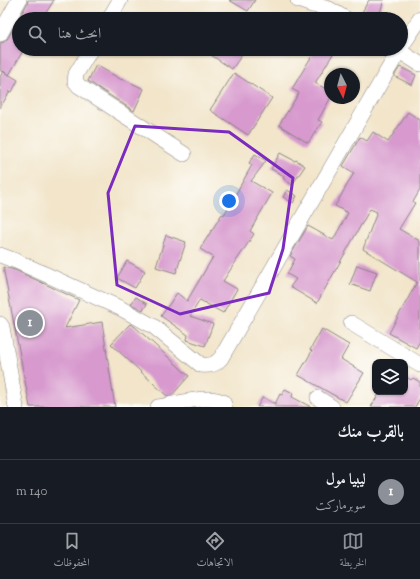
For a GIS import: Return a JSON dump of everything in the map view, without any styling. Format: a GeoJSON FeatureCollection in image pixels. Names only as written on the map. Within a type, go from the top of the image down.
{"type":"FeatureCollection","features":[{"type":"Feature","properties":{"kind":"street"},"geometry":{"type":"LineString","coordinates":[[12,12],[19,0]]}},
{"type":"Feature","properties":{"kind":"street"},"geometry":{"type":"LineString","coordinates":[[113,12],[120,0]]}},
{"type":"Feature","properties":{"kind":"street"},"geometry":{"type":"LineString","coordinates":[[298,0],[329,9],[334,12]]}},
{"type":"Feature","properties":{"kind":"street"},"geometry":{"type":"LineString","coordinates":[[0,34],[12,13]]}},
{"type":"Feature","properties":{"kind":"street"},"geometry":{"type":"LineString","coordinates":[[408,36],[420,19]]}},
{"type":"Feature","properties":{"kind":"street"},"geometry":{"type":"LineString","coordinates":[[408,55],[420,64]]}},
{"type":"Feature","properties":{"kind":"street"},"geometry":{"type":"LineString","coordinates":[[87,56],[76,74],[75,81],[79,86],[184,154]]}},
{"type":"Feature","properties":{"kind":"street"},"geometry":{"type":"LineString","coordinates":[[0,255],[120,308],[153,326],[201,365],[213,365],[220,358],[395,56]]}},
{"type":"Feature","properties":{"kind":"street"},"geometry":{"type":"LineString","coordinates":[[351,323],[420,365]]}},
{"type":"Feature","properties":{"kind":"street"},"geometry":{"type":"LineString","coordinates":[[0,324],[2,327],[16,407]]}},
{"type":"Feature","properties":{"kind":"street"},"geometry":{"type":"LineString","coordinates":[[318,398],[332,407]]}},
{"type":"Feature","properties":{"kind":"street"},"geometry":{"type":"LineString","coordinates":[[158,407],[205,399],[217,399],[223,402],[224,407]]}},
{"type":"Feature","properties":{"kind":"highlighted area"},"geometry":{"type":"Polygon","coordinates":[[[135,126],[229,132],[293,178],[283,249],[269,293],[180,314],[117,285],[108,193],[135,126]]]}},
{"type":"Feature","properties":{"kind":"building"},"geometry":{"type":"Polygon","coordinates":[[[28,0],[54,0],[46,12],[23,12],[28,0]]]}},
{"type":"Feature","properties":{"kind":"building"},"geometry":{"type":"Polygon","coordinates":[[[229,0],[255,0],[248,11],[229,0]]]}},
{"type":"Feature","properties":{"kind":"building"},"geometry":{"type":"Polygon","coordinates":[[[369,0],[384,0],[380,12],[362,12],[369,0]]]}},
{"type":"Feature","properties":{"kind":"building"},"geometry":{"type":"Polygon","coordinates":[[[12,31],[12,56],[20,56],[9,75],[0,70],[0,43],[4,42],[12,31]]]}},
{"type":"Feature","properties":{"kind":"building"},"geometry":{"type":"Polygon","coordinates":[[[212,56],[241,56],[232,69],[212,56]]]}},
{"type":"Feature","properties":{"kind":"building"},"geometry":{"type":"Polygon","coordinates":[[[312,56],[332,56],[315,83],[324,88],[324,104],[327,104],[318,120],[322,122],[308,143],[279,125],[299,93],[292,89],[312,56]]]}},
{"type":"Feature","properties":{"kind":"building"},"geometry":{"type":"Polygon","coordinates":[[[96,65],[122,80],[123,79],[144,89],[134,111],[88,81],[96,65]]]}},
{"type":"Feature","properties":{"kind":"building"},"geometry":{"type":"Polygon","coordinates":[[[400,67],[416,75],[412,85],[394,76],[400,67]]]}},
{"type":"Feature","properties":{"kind":"building"},"geometry":{"type":"Polygon","coordinates":[[[3,71],[18,80],[12,92],[10,91],[0,108],[0,77],[3,71]]]}},
{"type":"Feature","properties":{"kind":"building"},"geometry":{"type":"Polygon","coordinates":[[[234,73],[272,98],[248,135],[210,110],[234,73]]]}},
{"type":"Feature","properties":{"kind":"building"},"geometry":{"type":"Polygon","coordinates":[[[408,112],[420,120],[420,190],[413,202],[415,203],[399,229],[420,241],[420,341],[416,348],[389,333],[417,282],[363,249],[377,212],[370,209],[317,303],[290,287],[296,279],[287,274],[295,259],[290,256],[308,226],[333,240],[348,213],[335,206],[354,173],[343,166],[360,137],[367,141],[373,132],[388,142],[408,112]]]}},
{"type":"Feature","properties":{"kind":"building"},"geometry":{"type":"Polygon","coordinates":[[[280,153],[305,166],[292,185],[283,178],[284,176],[271,169],[280,153]]]}},
{"type":"Feature","properties":{"kind":"building"},"geometry":{"type":"Polygon","coordinates":[[[255,154],[266,161],[251,181],[272,193],[250,231],[254,234],[223,281],[237,289],[223,313],[200,300],[190,316],[213,324],[205,346],[187,340],[188,335],[161,316],[177,293],[187,301],[213,257],[200,249],[222,214],[224,215],[252,165],[249,163],[255,154]]]}},
{"type":"Feature","properties":{"kind":"building"},"geometry":{"type":"Polygon","coordinates":[[[287,190],[297,196],[293,203],[283,197],[287,190]]]}},
{"type":"Feature","properties":{"kind":"building"},"geometry":{"type":"Polygon","coordinates":[[[166,235],[186,242],[176,273],[156,267],[166,235]]]}},
{"type":"Feature","properties":{"kind":"building"},"geometry":{"type":"Polygon","coordinates":[[[127,261],[145,271],[135,288],[117,278],[127,261]]]}},
{"type":"Feature","properties":{"kind":"building"},"geometry":{"type":"Polygon","coordinates":[[[357,265],[377,272],[370,291],[350,284],[357,265]]]}},
{"type":"Feature","properties":{"kind":"building"},"geometry":{"type":"Polygon","coordinates":[[[3,267],[15,270],[79,300],[65,328],[102,322],[115,407],[30,407],[3,267]]]}},
{"type":"Feature","properties":{"kind":"building"},"geometry":{"type":"Polygon","coordinates":[[[136,297],[147,304],[143,310],[131,304],[136,297]]]}},
{"type":"Feature","properties":{"kind":"building"},"geometry":{"type":"Polygon","coordinates":[[[130,324],[189,376],[172,395],[167,396],[111,344],[130,324]]]}},
{"type":"Feature","properties":{"kind":"building"},"geometry":{"type":"Polygon","coordinates":[[[322,329],[349,345],[341,359],[364,373],[346,402],[298,375],[312,351],[310,350],[322,329]]]}},
{"type":"Feature","properties":{"kind":"building"},"geometry":{"type":"Polygon","coordinates":[[[408,378],[411,380],[413,378],[420,382],[420,398],[415,407],[371,407],[378,395],[408,395],[408,378]]]}},
{"type":"Feature","properties":{"kind":"building"},"geometry":{"type":"Polygon","coordinates":[[[285,389],[293,393],[292,397],[311,407],[257,407],[263,397],[275,404],[280,394],[282,395],[285,389]]]}},
{"type":"Feature","properties":{"kind":"place","name":"ليبيا مول"},"geometry":{"type":"Point","coordinates":[30,323]}}]}
